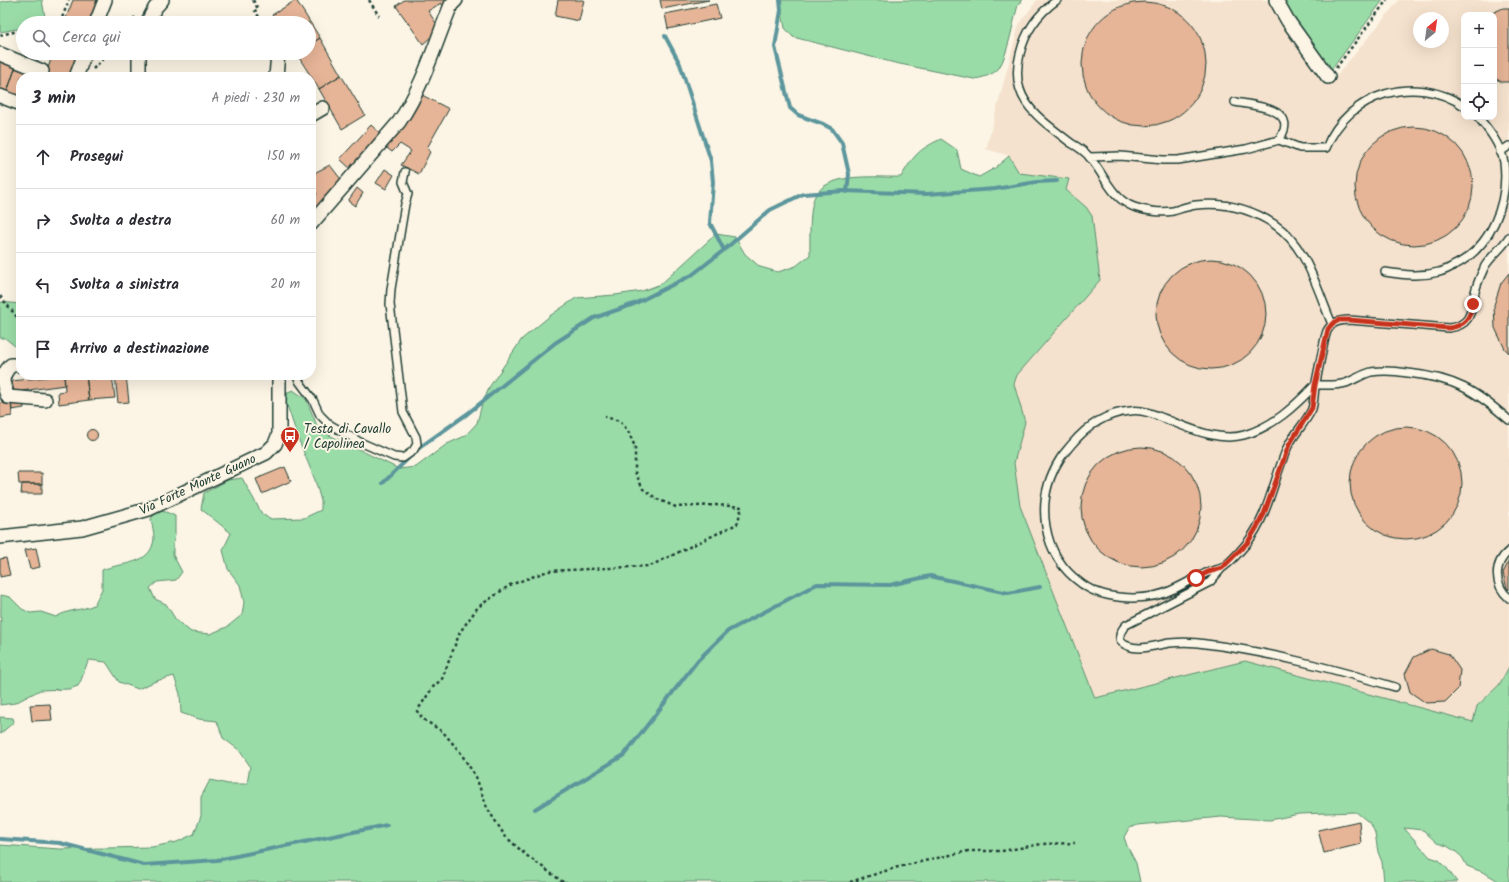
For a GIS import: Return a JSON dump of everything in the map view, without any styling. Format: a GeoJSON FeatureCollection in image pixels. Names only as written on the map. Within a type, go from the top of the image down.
{"type":"FeatureCollection","features":[{"type":"Feature","properties":{"kind":"street"},"geometry":{"type":"LineString","coordinates":[[99,16],[105,0]]}},
{"type":"Feature","properties":{"kind":"street"},"geometry":{"type":"LineString","coordinates":[[151,16],[162,0]]}},
{"type":"Feature","properties":{"kind":"street"},"geometry":{"type":"LineString","coordinates":[[316,218],[399,122],[408,109],[421,83],[452,5],[456,0]]}},
{"type":"Feature","properties":{"kind":"street"},"geometry":{"type":"LineString","coordinates":[[1276,0],[1288,21],[1328,77]]}},
{"type":"Feature","properties":{"kind":"street"},"geometry":{"type":"LineString","coordinates":[[0,54],[42,70]]}},
{"type":"Feature","properties":{"kind":"street"},"geometry":{"type":"LineString","coordinates":[[78,72],[82,60]]}},
{"type":"Feature","properties":{"kind":"street"},"geometry":{"type":"LineString","coordinates":[[139,60],[139,72]]}},
{"type":"Feature","properties":{"kind":"street"},"geometry":{"type":"LineString","coordinates":[[276,72],[277,60]]}},
{"type":"Feature","properties":{"kind":"street"},"geometry":{"type":"LineString","coordinates":[[0,96],[16,102]]}},
{"type":"Feature","properties":{"kind":"street"},"geometry":{"type":"LineString","coordinates":[[316,112],[323,108]]}},
{"type":"Feature","properties":{"kind":"street"},"geometry":{"type":"LineString","coordinates":[[16,365],[11,365],[4,373],[3,386],[8,397],[45,400]]}},
{"type":"Feature","properties":{"kind":"street","name":"Via Forte Monte Guano"},"geometry":{"type":"LineString","coordinates":[[0,537],[82,528],[149,509],[266,453],[275,444],[279,434],[279,380]]}},
{"type":"Feature","properties":{"kind":"lane"},"geometry":{"type":"LineString","coordinates":[[1057,0],[1046,9],[1035,22],[1021,49],[1017,78],[1019,89],[1024,100],[1058,133],[1090,157],[1122,200],[1135,207],[1163,212],[1201,205],[1238,207],[1275,224],[1288,236],[1300,251],[1310,270],[1332,324]]}},
{"type":"Feature","properties":{"kind":"lane"},"geometry":{"type":"LineString","coordinates":[[1090,157],[1120,156],[1178,160],[1246,149],[1279,140],[1300,148],[1326,148],[1330,136],[1348,114],[1371,98],[1398,90],[1426,90],[1452,98],[1461,104]]}},
{"type":"Feature","properties":{"kind":"lane"},"geometry":{"type":"LineString","coordinates":[[1235,102],[1263,106],[1278,113],[1284,118],[1286,127],[1279,140]]}},
{"type":"Feature","properties":{"kind":"lane"},"geometry":{"type":"LineString","coordinates":[[1385,272],[1413,276],[1440,272],[1466,260],[1486,241],[1500,217],[1506,189],[1504,162],[1493,136],[1480,120]]}},
{"type":"Feature","properties":{"kind":"lane"},"geometry":{"type":"LineString","coordinates":[[1500,152],[1509,146]]}},
{"type":"Feature","properties":{"kind":"lane"},"geometry":{"type":"LineString","coordinates":[[298,380],[314,400],[320,415],[329,424],[360,442],[394,457],[403,458],[413,451],[416,444],[416,438],[403,412],[390,304],[390,290],[408,194],[403,182],[405,172]]}},
{"type":"Feature","properties":{"kind":"lane"},"geometry":{"type":"LineString","coordinates":[[1396,687],[1304,661],[1207,644],[1183,642],[1141,648],[1131,647],[1122,643],[1119,637],[1126,625],[1210,582],[1248,542],[1264,514],[1289,445],[1312,408],[1315,385],[1326,335],[1332,324],[1339,320],[1349,320],[1449,328],[1456,327],[1468,319],[1471,314],[1478,283],[1482,274],[1491,259],[1509,237]]}},
{"type":"Feature","properties":{"kind":"lane"},"geometry":{"type":"LineString","coordinates":[[1222,568],[1208,572],[1167,593],[1155,597],[1142,598],[1117,596],[1093,590],[1082,585],[1056,559],[1051,548],[1045,521],[1044,506],[1050,477],[1060,458],[1079,436],[1094,423],[1110,416],[1131,410],[1153,414],[1204,433],[1227,437],[1243,436],[1265,427],[1291,409],[1315,385],[1344,383],[1369,372],[1381,371],[1422,374],[1453,382],[1469,389],[1491,404],[1509,420]]}},
{"type":"Feature","properties":{"kind":"lane"},"geometry":{"type":"LineString","coordinates":[[1509,551],[1504,555],[1499,563],[1497,572],[1501,590],[1509,598]]}},
{"type":"Feature","properties":{"kind":"path"},"geometry":{"type":"LineString","coordinates":[[62,16],[69,0]]}},
{"type":"Feature","properties":{"kind":"path"},"geometry":{"type":"LineString","coordinates":[[253,0],[258,9],[255,11],[258,16]]}},
{"type":"Feature","properties":{"kind":"path"},"geometry":{"type":"LineString","coordinates":[[369,0],[378,16]]}},
{"type":"Feature","properties":{"kind":"path"},"geometry":{"type":"LineString","coordinates":[[1328,77],[1387,0]]}},
{"type":"Feature","properties":{"kind":"path"},"geometry":{"type":"LineString","coordinates":[[0,35],[16,32]]}},
{"type":"Feature","properties":{"kind":"path"},"geometry":{"type":"LineString","coordinates":[[0,296],[16,316]]}},
{"type":"Feature","properties":{"kind":"path"},"geometry":{"type":"LineString","coordinates":[[563,882],[526,855],[505,836],[487,808],[476,777],[460,752],[443,732],[423,719],[417,711],[433,687],[442,679],[460,632],[478,607],[510,585],[548,571],[597,569],[624,566],[650,566],[736,524],[742,507],[716,505],[676,507],[657,499],[643,489],[635,472],[635,447],[628,430],[620,421],[605,417]]}},
{"type":"Feature","properties":{"kind":"path"},"geometry":{"type":"LineString","coordinates":[[850,882],[898,867],[968,851],[1002,851],[1042,844],[1075,843]]}},
{"type":"Feature","properties":{"kind":"shaded area"},"geometry":{"type":"Polygon","coordinates":[[[1037,0],[1269,0],[1328,82],[1335,78],[1399,0],[1509,0],[1509,667],[1499,685],[1477,706],[1473,722],[1245,661],[1095,698],[1020,506],[1014,463],[1025,422],[1014,384],[1017,375],[1100,280],[1086,206],[1066,190],[1069,179],[1019,173],[1009,156],[986,149],[1019,24],[1037,0]]]}},
{"type":"Feature","properties":{"kind":"green space"},"geometry":{"type":"Polygon","coordinates":[[[12,0],[42,0],[45,16],[16,16],[16,29],[0,32],[0,2],[12,0]]]}},
{"type":"Feature","properties":{"kind":"green space"},"geometry":{"type":"Polygon","coordinates":[[[779,0],[1022,0],[1018,5],[1008,46],[999,68],[991,74],[974,79],[895,63],[793,37],[785,28],[779,0]]]}},
{"type":"Feature","properties":{"kind":"green space"},"geometry":{"type":"Polygon","coordinates":[[[1280,0],[1383,0],[1332,69],[1328,71],[1280,0]]]}},
{"type":"Feature","properties":{"kind":"green space"},"geometry":{"type":"Polygon","coordinates":[[[941,139],[957,150],[961,169],[979,177],[995,168],[1009,156],[1019,173],[1069,179],[1066,190],[1086,207],[1092,216],[1100,280],[1017,375],[1014,384],[1025,422],[1014,463],[1020,506],[1095,698],[1245,661],[1473,722],[1477,706],[1499,685],[1509,667],[1509,882],[1500,882],[1485,873],[1467,866],[1462,857],[1455,851],[1447,846],[1437,843],[1423,830],[1404,828],[1430,857],[1439,860],[1446,867],[1457,882],[1384,882],[1382,862],[1378,852],[1375,833],[1371,824],[1356,812],[1299,814],[1270,820],[1221,817],[1138,825],[1129,828],[1124,837],[1136,863],[1140,882],[0,882],[0,845],[60,849],[152,847],[177,842],[194,834],[201,816],[201,797],[210,780],[228,784],[247,784],[250,766],[239,750],[223,738],[217,721],[199,719],[181,713],[180,694],[174,676],[156,681],[138,689],[119,682],[106,662],[89,660],[78,686],[69,689],[40,690],[15,703],[0,705],[1,595],[10,597],[22,609],[30,613],[41,612],[56,617],[61,614],[94,605],[102,589],[102,570],[134,562],[148,554],[152,547],[154,538],[151,519],[156,511],[166,512],[175,516],[173,555],[182,572],[176,580],[157,582],[150,588],[155,599],[166,604],[176,620],[191,632],[210,634],[227,627],[242,615],[244,602],[240,585],[228,569],[223,550],[231,533],[201,509],[204,493],[228,480],[242,478],[262,514],[270,519],[304,518],[321,510],[321,501],[315,480],[298,438],[286,402],[288,392],[293,390],[306,399],[318,428],[327,434],[399,469],[416,467],[447,444],[465,436],[477,423],[482,404],[490,386],[522,339],[551,315],[576,298],[642,291],[661,284],[716,234],[735,237],[745,254],[760,267],[778,272],[796,266],[810,255],[810,225],[813,201],[815,196],[822,188],[842,179],[901,177],[917,154],[927,146],[941,139]]]}},
{"type":"Feature","properties":{"kind":"green space"},"geometry":{"type":"Polygon","coordinates":[[[0,302],[16,304],[16,347],[5,338],[0,338],[0,302]]]}},
{"type":"Feature","properties":{"kind":"green space"},"geometry":{"type":"Polygon","coordinates":[[[0,717],[13,718],[14,722],[0,734],[0,717]]]}},
{"type":"Feature","properties":{"kind":"building"},"geometry":{"type":"Polygon","coordinates":[[[73,0],[101,0],[95,16],[67,16],[73,0]]]}},
{"type":"Feature","properties":{"kind":"building"},"geometry":{"type":"Polygon","coordinates":[[[296,0],[306,16],[273,16],[296,0]]]}},
{"type":"Feature","properties":{"kind":"building"},"geometry":{"type":"Polygon","coordinates":[[[404,0],[449,0],[447,11],[441,3],[428,11],[440,29],[423,44],[396,6],[404,0]]]}},
{"type":"Feature","properties":{"kind":"building"},"geometry":{"type":"Polygon","coordinates":[[[558,0],[584,0],[579,21],[555,16],[558,0]]]}},
{"type":"Feature","properties":{"kind":"building"},"geometry":{"type":"Polygon","coordinates":[[[660,0],[709,0],[662,9],[660,0]]]}},
{"type":"Feature","properties":{"kind":"building"},"geometry":{"type":"Polygon","coordinates":[[[1144,2],[1168,7],[1188,20],[1201,40],[1206,64],[1201,88],[1188,108],[1168,121],[1144,126],[1120,121],[1100,108],[1087,88],[1082,64],[1087,40],[1100,20],[1120,7],[1144,2]]]}},
{"type":"Feature","properties":{"kind":"building"},"geometry":{"type":"Polygon","coordinates":[[[716,4],[720,18],[668,29],[665,14],[716,4]]]}},
{"type":"Feature","properties":{"kind":"building"},"geometry":{"type":"Polygon","coordinates":[[[1503,8],[1509,8],[1509,82],[1502,82],[1497,80],[1497,12],[1494,12],[1503,8]]]}},
{"type":"Feature","properties":{"kind":"building"},"geometry":{"type":"Polygon","coordinates":[[[316,32],[320,38],[316,41],[316,32]]]}},
{"type":"Feature","properties":{"kind":"building"},"geometry":{"type":"Polygon","coordinates":[[[320,38],[341,75],[319,89],[316,84],[316,72],[308,72],[300,60],[316,60],[316,41],[320,38]]]}},
{"type":"Feature","properties":{"kind":"building"},"geometry":{"type":"Polygon","coordinates":[[[51,60],[80,60],[76,72],[47,72],[51,60]]]}},
{"type":"Feature","properties":{"kind":"building"},"geometry":{"type":"Polygon","coordinates":[[[0,61],[16,66],[7,92],[0,90],[0,61]]]}},
{"type":"Feature","properties":{"kind":"building"},"geometry":{"type":"Polygon","coordinates":[[[16,66],[32,72],[16,72],[16,95],[7,92],[16,66]]]}},
{"type":"Feature","properties":{"kind":"building"},"geometry":{"type":"Polygon","coordinates":[[[341,75],[365,115],[342,129],[319,89],[341,75]]]}},
{"type":"Feature","properties":{"kind":"building"},"geometry":{"type":"Polygon","coordinates":[[[420,94],[449,109],[427,148],[430,152],[419,174],[401,165],[411,151],[400,144],[392,152],[383,145],[420,94]]]}},
{"type":"Feature","properties":{"kind":"building"},"geometry":{"type":"Polygon","coordinates":[[[371,125],[384,137],[353,171],[340,159],[371,125]]]}},
{"type":"Feature","properties":{"kind":"building"},"geometry":{"type":"Polygon","coordinates":[[[1414,127],[1437,131],[1456,144],[1469,163],[1473,186],[1469,209],[1456,228],[1437,241],[1414,245],[1391,241],[1372,228],[1359,209],[1355,186],[1359,163],[1372,144],[1391,131],[1414,127]]]}},
{"type":"Feature","properties":{"kind":"building"},"geometry":{"type":"Polygon","coordinates":[[[330,165],[343,182],[318,212],[316,210],[316,172],[330,165]]]}},
{"type":"Feature","properties":{"kind":"building"},"geometry":{"type":"Polygon","coordinates":[[[385,169],[394,175],[386,189],[376,183],[385,169]]]}},
{"type":"Feature","properties":{"kind":"building"},"geometry":{"type":"Polygon","coordinates":[[[357,188],[363,193],[355,206],[348,201],[357,188]]]}},
{"type":"Feature","properties":{"kind":"building"},"geometry":{"type":"Polygon","coordinates":[[[1211,259],[1232,263],[1250,275],[1262,293],[1266,314],[1262,335],[1250,353],[1232,365],[1211,369],[1190,365],[1172,353],[1160,335],[1156,314],[1160,293],[1172,275],[1190,263],[1211,259]]]}},
{"type":"Feature","properties":{"kind":"building"},"geometry":{"type":"Polygon","coordinates":[[[1509,273],[1509,353],[1505,349],[1495,328],[1494,305],[1501,283],[1509,273]]]}},
{"type":"Feature","properties":{"kind":"building"},"geometry":{"type":"Polygon","coordinates":[[[64,380],[87,380],[89,400],[59,404],[58,392],[65,391],[64,380]]]}},
{"type":"Feature","properties":{"kind":"building"},"geometry":{"type":"Polygon","coordinates":[[[64,380],[65,385],[14,392],[12,381],[64,380]]]}},
{"type":"Feature","properties":{"kind":"building"},"geometry":{"type":"Polygon","coordinates":[[[87,380],[113,380],[115,398],[89,400],[87,380]]]}},
{"type":"Feature","properties":{"kind":"building"},"geometry":{"type":"Polygon","coordinates":[[[116,380],[127,380],[129,402],[118,403],[116,380]]]}},
{"type":"Feature","properties":{"kind":"building"},"geometry":{"type":"Polygon","coordinates":[[[11,399],[23,400],[24,408],[12,410],[11,399]]]}},
{"type":"Feature","properties":{"kind":"building"},"geometry":{"type":"Polygon","coordinates":[[[11,401],[12,416],[0,418],[0,403],[11,401]]]}},
{"type":"Feature","properties":{"kind":"building"},"geometry":{"type":"Polygon","coordinates":[[[1406,427],[1417,428],[1427,432],[1437,437],[1445,444],[1452,452],[1457,462],[1461,472],[1461,494],[1457,504],[1452,514],[1445,522],[1437,529],[1427,534],[1417,538],[1406,539],[1395,538],[1385,534],[1375,529],[1367,522],[1360,514],[1355,504],[1351,494],[1350,483],[1351,472],[1355,462],[1360,452],[1367,444],[1375,437],[1385,432],[1395,428],[1406,427]]]}},
{"type":"Feature","properties":{"kind":"building"},"geometry":{"type":"Polygon","coordinates":[[[92,429],[96,431],[98,435],[96,439],[92,441],[88,439],[86,435],[88,431],[92,429]]]}},
{"type":"Feature","properties":{"kind":"building"},"geometry":{"type":"Polygon","coordinates":[[[1141,447],[1164,451],[1184,464],[1197,484],[1201,507],[1197,530],[1184,550],[1164,563],[1141,567],[1118,563],[1098,550],[1085,530],[1081,507],[1085,484],[1098,464],[1118,451],[1141,447]]]}},
{"type":"Feature","properties":{"kind":"building"},"geometry":{"type":"Polygon","coordinates":[[[285,467],[291,481],[262,494],[256,479],[285,467]]]}},
{"type":"Feature","properties":{"kind":"building"},"geometry":{"type":"Polygon","coordinates":[[[18,473],[42,473],[42,484],[19,484],[18,473]]]}},
{"type":"Feature","properties":{"kind":"building"},"geometry":{"type":"Polygon","coordinates":[[[22,484],[42,484],[42,494],[21,494],[22,484]]]}},
{"type":"Feature","properties":{"kind":"building"},"geometry":{"type":"Polygon","coordinates":[[[36,548],[40,567],[30,569],[25,550],[36,548]]]}},
{"type":"Feature","properties":{"kind":"building"},"geometry":{"type":"Polygon","coordinates":[[[6,558],[10,575],[0,577],[0,559],[6,558]]]}},
{"type":"Feature","properties":{"kind":"building"},"geometry":{"type":"Polygon","coordinates":[[[1509,561],[1509,590],[1507,588],[1503,573],[1509,561]]]}},
{"type":"Feature","properties":{"kind":"building"},"geometry":{"type":"Polygon","coordinates":[[[1431,649],[1449,654],[1460,670],[1458,689],[1445,702],[1426,703],[1410,692],[1405,674],[1414,657],[1431,649]]]}},
{"type":"Feature","properties":{"kind":"building"},"geometry":{"type":"Polygon","coordinates":[[[50,704],[52,720],[32,721],[30,705],[50,704]]]}},
{"type":"Feature","properties":{"kind":"building"},"geometry":{"type":"Polygon","coordinates":[[[1359,821],[1361,844],[1324,853],[1318,830],[1359,821]]]}},
{"type":"Feature","properties":{"kind":"waterway"},"geometry":{"type":"LineString","coordinates":[[780,0],[781,10],[775,47],[790,108],[798,115],[832,129],[842,143],[849,174],[847,192]]}},
{"type":"Feature","properties":{"kind":"waterway"},"geometry":{"type":"LineString","coordinates":[[665,36],[680,64],[711,161],[713,182],[710,223],[724,250]]}},
{"type":"Feature","properties":{"kind":"waterway"},"geometry":{"type":"LineString","coordinates":[[383,483],[419,448],[467,414],[555,343],[594,318],[634,304],[692,275],[724,250],[770,210],[803,194],[844,191],[927,194],[995,189],[1037,182],[1057,181]]}},
{"type":"Feature","properties":{"kind":"waterway"},"geometry":{"type":"LineString","coordinates":[[535,809],[624,755],[698,660],[728,631],[817,584],[890,585],[930,576],[1008,593],[1040,587]]}},
{"type":"Feature","properties":{"kind":"waterway"},"geometry":{"type":"LineString","coordinates":[[0,839],[60,843],[144,865],[217,860],[387,825]]}},
{"type":"Feature","properties":{"kind":"place","name":"Testa di Cavallo / Capolinea"},"geometry":{"type":"Point","coordinates":[290,453]}},
{"type":"Feature","properties":{"kind":"route"},"geometry":{"type":"LineString","coordinates":[[1196,578],[1208,572],[1222,568],[1248,542],[1264,514],[1289,445],[1312,408],[1315,385],[1326,335],[1332,324],[1339,320],[1349,320],[1449,328],[1456,327],[1468,319],[1471,314],[1473,304]]}}]}
